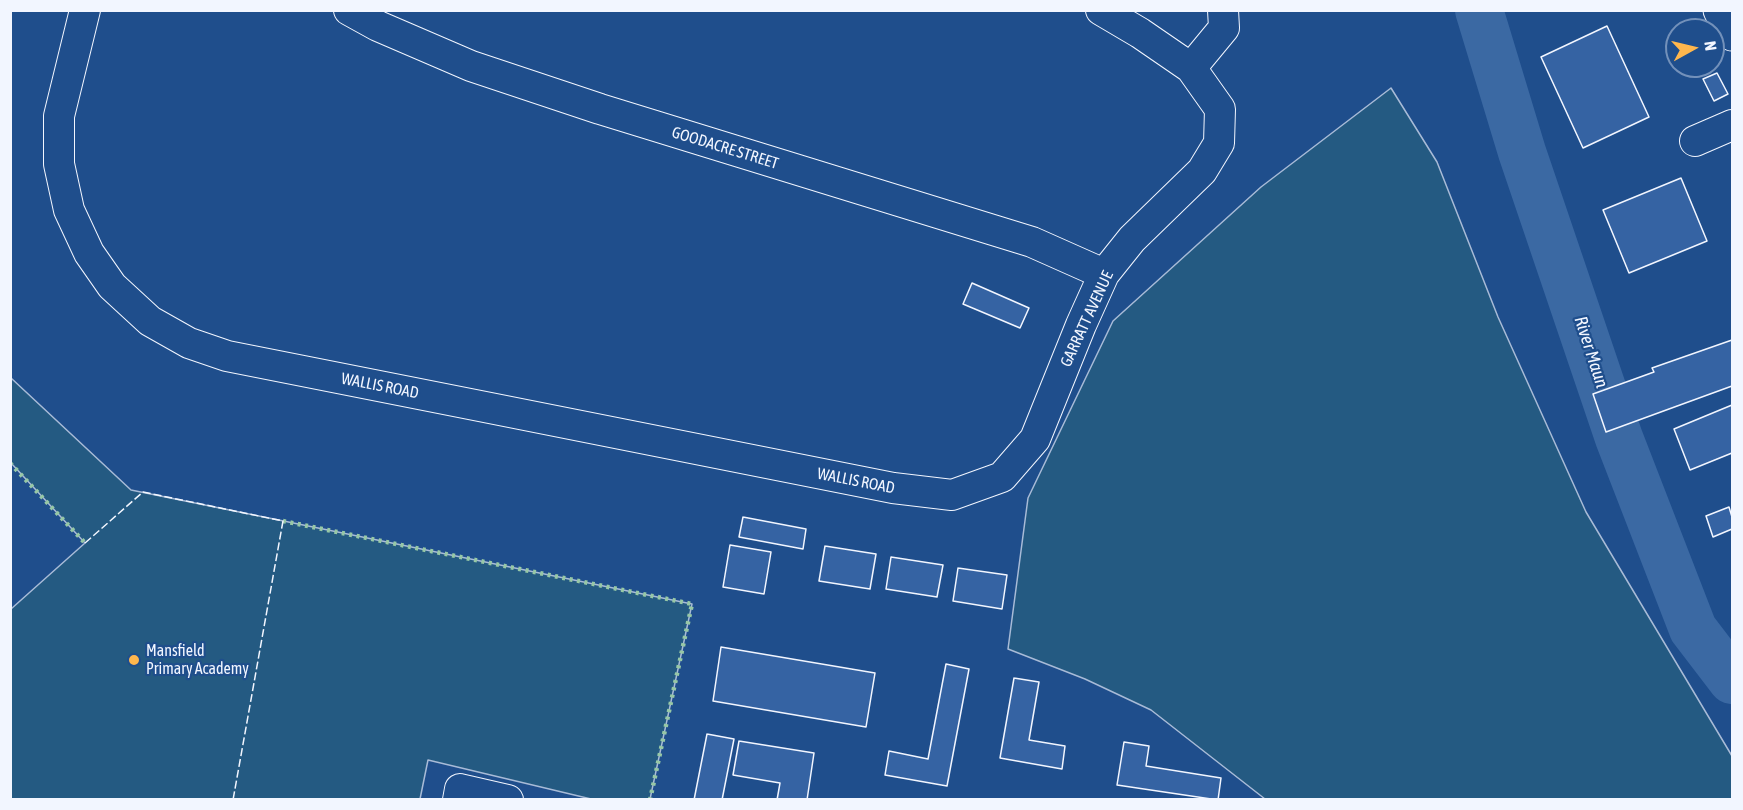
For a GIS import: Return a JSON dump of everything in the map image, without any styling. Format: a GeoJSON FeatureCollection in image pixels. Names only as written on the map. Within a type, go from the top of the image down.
{"type":"FeatureCollection","features":[{"type":"Feature","properties":{"kind":"main road"},"geometry":{"type":"LineString","coordinates":[[1720,10],[1732,34]]}},
{"type":"Feature","properties":{"kind":"street","name":"WALLIS ROAD"},"geometry":{"type":"LineString","coordinates":[[85,10],[59,116],[59,164],[69,210],[89,253],[112,286],[150,321],[189,344],[228,356],[893,488],[952,495]]}},
{"type":"Feature","properties":{"kind":"street","name":"GOODACRE STREET"},"geometry":{"type":"LineString","coordinates":[[349,10],[378,26],[471,66],[600,109],[1032,242],[1104,274]]}},
{"type":"Feature","properties":{"kind":"street"},"geometry":{"type":"LineString","coordinates":[[1101,10],[1191,68],[1224,28],[1223,10]]}},
{"type":"Feature","properties":{"kind":"street","name":"GARRATT AVENUE"},"geometry":{"type":"LineString","coordinates":[[952,495],[1002,477],[1035,439],[1104,274],[1132,240],[1202,171],[1219,143],[1220,109],[1191,68]]}},
{"type":"Feature","properties":{"kind":"street"},"geometry":{"type":"LineString","coordinates":[[1695,141],[1732,125]]}},
{"type":"Feature","properties":{"kind":"street"},"geometry":{"type":"LineString","coordinates":[[458,800],[460,789],[508,800]]}},
{"type":"Feature","properties":{"kind":"shaded area"},"geometry":{"type":"Polygon","coordinates":[[[1391,88],[1437,162],[1498,317],[1586,512],[1732,756],[1732,799],[1265,799],[1151,710],[1085,679],[1008,649],[1028,498],[1113,321],[1261,187],[1391,88]]]}},
{"type":"Feature","properties":{"kind":"shaded area"},"geometry":{"type":"Polygon","coordinates":[[[11,378],[131,490],[692,604],[650,799],[591,799],[428,760],[420,799],[11,799],[11,609],[85,543],[11,463],[11,378]]]}},
{"type":"Feature","properties":{"kind":"building"},"geometry":{"type":"Polygon","coordinates":[[[1607,26],[1649,117],[1583,148],[1541,57],[1607,26]]]}},
{"type":"Feature","properties":{"kind":"building"},"geometry":{"type":"Polygon","coordinates":[[[1720,78],[1728,94],[1714,101],[1703,79],[1720,78]]]}},
{"type":"Feature","properties":{"kind":"building"},"geometry":{"type":"Polygon","coordinates":[[[1681,178],[1707,241],[1629,273],[1603,210],[1681,178]]]}},
{"type":"Feature","properties":{"kind":"building"},"geometry":{"type":"Polygon","coordinates":[[[972,283],[1029,308],[1020,328],[963,304],[972,283]]]}},
{"type":"Feature","properties":{"kind":"building"},"geometry":{"type":"Polygon","coordinates":[[[1732,340],[1732,386],[1606,432],[1593,394],[1654,372],[1652,368],[1732,340]]]}},
{"type":"Feature","properties":{"kind":"building"},"geometry":{"type":"Polygon","coordinates":[[[1732,405],[1732,453],[1690,470],[1674,429],[1732,405]]]}},
{"type":"Feature","properties":{"kind":"building"},"geometry":{"type":"Polygon","coordinates":[[[1729,507],[1732,529],[1713,537],[1706,516],[1729,507]]]}},
{"type":"Feature","properties":{"kind":"building"},"geometry":{"type":"Polygon","coordinates":[[[743,517],[806,529],[803,549],[739,537],[743,517]]]}},
{"type":"Feature","properties":{"kind":"building"},"geometry":{"type":"Polygon","coordinates":[[[730,545],[771,552],[764,594],[723,587],[730,545]]]}},
{"type":"Feature","properties":{"kind":"building"},"geometry":{"type":"Polygon","coordinates":[[[825,546],[876,554],[870,589],[819,581],[825,546]]]}},
{"type":"Feature","properties":{"kind":"building"},"geometry":{"type":"Polygon","coordinates":[[[891,557],[943,565],[937,597],[886,589],[891,557]]]}},
{"type":"Feature","properties":{"kind":"building"},"geometry":{"type":"Polygon","coordinates":[[[958,568],[1007,575],[1002,609],[953,601],[958,568]]]}},
{"type":"Feature","properties":{"kind":"building"},"geometry":{"type":"Polygon","coordinates":[[[721,647],[875,673],[866,727],[713,701],[721,647]]]}},
{"type":"Feature","properties":{"kind":"building"},"geometry":{"type":"Polygon","coordinates":[[[946,664],[969,669],[947,786],[885,775],[889,751],[928,759],[946,664]]]}},
{"type":"Feature","properties":{"kind":"building"},"geometry":{"type":"Polygon","coordinates":[[[1014,678],[1039,682],[1029,740],[1065,746],[1062,769],[1000,758],[1014,678]]]}},
{"type":"Feature","properties":{"kind":"building"},"geometry":{"type":"Polygon","coordinates":[[[707,734],[734,739],[722,800],[694,800],[707,734]]]}},
{"type":"Feature","properties":{"kind":"building"},"geometry":{"type":"Polygon","coordinates":[[[739,741],[814,753],[807,800],[777,800],[780,783],[733,775],[739,741]]]}},
{"type":"Feature","properties":{"kind":"building"},"geometry":{"type":"Polygon","coordinates":[[[1124,742],[1149,746],[1146,766],[1221,778],[1218,800],[1117,785],[1124,742]]]}},
{"type":"Feature","properties":{"kind":"waterway","name":"River Maun"},"geometry":{"type":"LineString","coordinates":[[1479,10],[1522,152],[1619,438],[1693,629],[1732,680]]}},
{"type":"Feature","properties":{"kind":"hedge"},"geometry":{"type":"LineString","coordinates":[[10,463],[85,543]]}},
{"type":"Feature","properties":{"kind":"hedge"},"geometry":{"type":"LineString","coordinates":[[283,521],[692,604],[650,800]]}},
{"type":"Feature","properties":{"kind":"fence"},"geometry":{"type":"LineString","coordinates":[[85,543],[143,492],[283,521],[233,800]]}},
{"type":"Feature","properties":{"kind":"place","name":"Mansfield Primary Academy"},"geometry":{"type":"Point","coordinates":[134,660]}}]}
